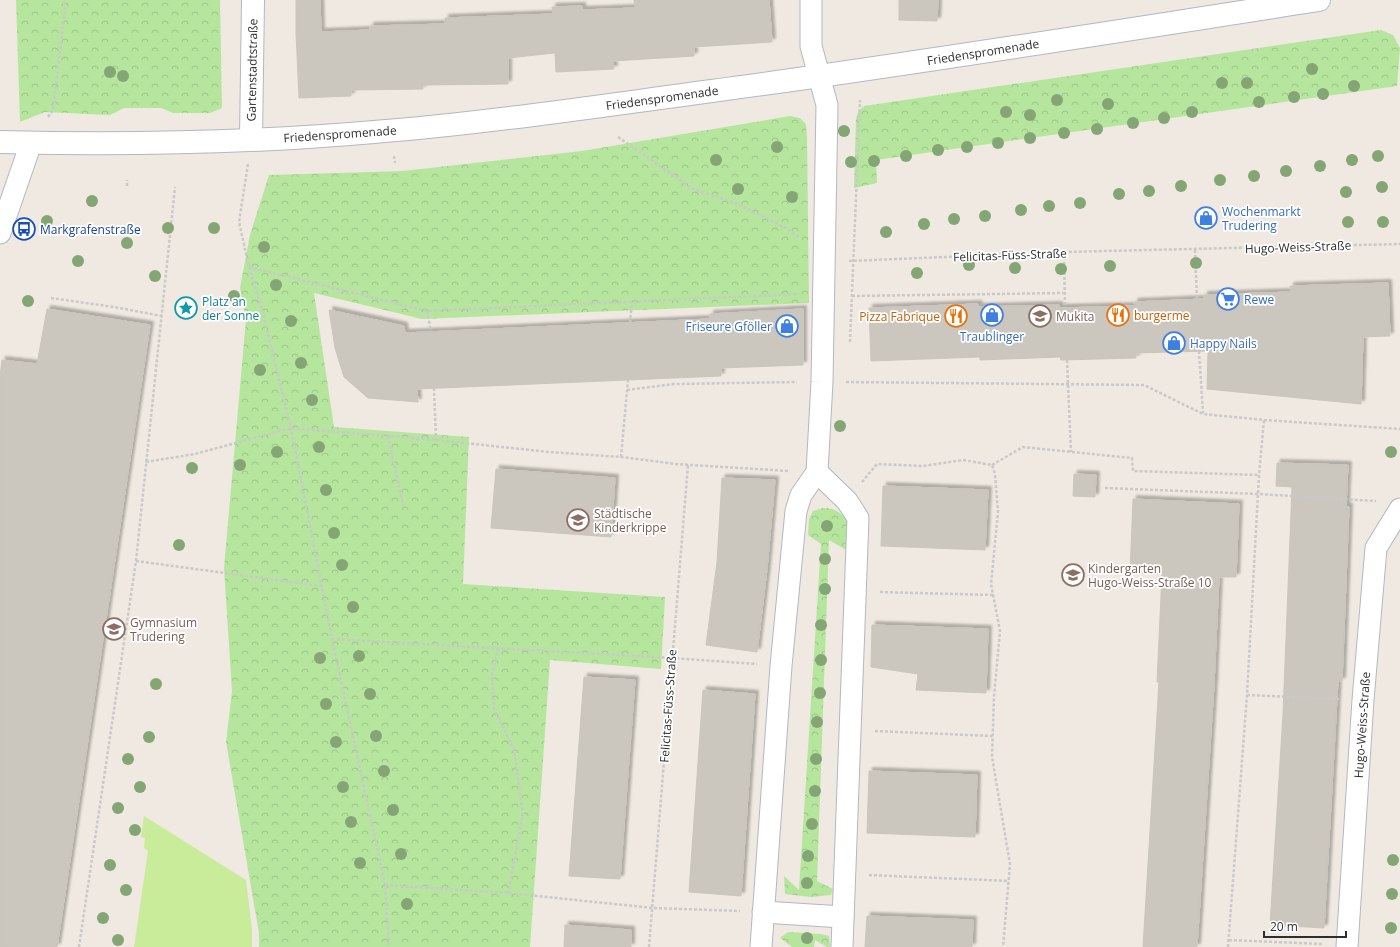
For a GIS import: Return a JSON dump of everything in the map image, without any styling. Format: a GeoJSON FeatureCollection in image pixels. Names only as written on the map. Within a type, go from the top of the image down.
{"type":"FeatureCollection","features":[{"type":"Feature","properties":{"kind":"street","name":"Gartenstadtstraße"},"geometry":{"type":"LineString","coordinates":[[251,139],[253,0]]}},
{"type":"Feature","properties":{"kind":"street"},"geometry":{"type":"LineString","coordinates":[[761,947],[781,666],[796,511],[801,495],[817,472],[822,382],[827,105],[811,46],[811,0]]}},
{"type":"Feature","properties":{"kind":"street","name":"Friedenspromenade"},"geometry":{"type":"LineString","coordinates":[[0,142],[143,144],[372,132],[472,123],[819,76],[1319,0]]}},
{"type":"Feature","properties":{"kind":"street"},"geometry":{"type":"LineString","coordinates":[[0,233],[31,143]]}},
{"type":"Feature","properties":{"kind":"street"},"geometry":{"type":"LineString","coordinates":[[817,472],[847,501],[858,518],[842,947]]}},
{"type":"Feature","properties":{"kind":"street","name":"Hugo-Weiss-Straße"},"geometry":{"type":"LineString","coordinates":[[1347,946],[1363,700],[1376,548],[1400,509]]}},
{"type":"Feature","properties":{"kind":"street"},"geometry":{"type":"LineString","coordinates":[[763,912],[843,917]]}},
{"type":"Feature","properties":{"kind":"path"},"geometry":{"type":"LineString","coordinates":[[31,143],[39,128],[53,110],[65,11],[64,0]]}},
{"type":"Feature","properties":{"kind":"path"},"geometry":{"type":"LineString","coordinates":[[850,343],[860,100]]}},
{"type":"Feature","properties":{"kind":"path"},"geometry":{"type":"LineString","coordinates":[[618,138],[693,189],[738,204],[786,228],[824,259]]}},
{"type":"Feature","properties":{"kind":"path"},"geometry":{"type":"LineString","coordinates":[[394,153],[394,163]]}},
{"type":"Feature","properties":{"kind":"path"},"geometry":{"type":"LineString","coordinates":[[248,167],[239,222],[249,267],[291,428],[332,639],[385,885],[389,947]]}},
{"type":"Feature","properties":{"kind":"path"},"geometry":{"type":"LineString","coordinates":[[127,180],[127,186]]}},
{"type":"Feature","properties":{"kind":"path"},"geometry":{"type":"LineString","coordinates":[[79,947],[136,561],[175,187]]}},
{"type":"Feature","properties":{"kind":"path","name":"Hugo-Weiss-Straße"},"geometry":{"type":"LineString","coordinates":[[1195,250],[1400,244]]}},
{"type":"Feature","properties":{"kind":"path"},"geometry":{"type":"LineString","coordinates":[[1195,250],[1197,299]]}},
{"type":"Feature","properties":{"kind":"path","name":"Felicitas-Füss-Straße"},"geometry":{"type":"LineString","coordinates":[[824,259],[853,260],[1064,252],[1195,250]]}},
{"type":"Feature","properties":{"kind":"path"},"geometry":{"type":"LineString","coordinates":[[1064,252],[1066,308]]}},
{"type":"Feature","properties":{"kind":"path"},"geometry":{"type":"LineString","coordinates":[[249,267],[427,311],[824,293]]}},
{"type":"Feature","properties":{"kind":"path"},"geometry":{"type":"LineString","coordinates":[[852,296],[1065,293]]}},
{"type":"Feature","properties":{"kind":"path"},"geometry":{"type":"LineString","coordinates":[[51,298],[114,307],[162,316]]}},
{"type":"Feature","properties":{"kind":"path"},"geometry":{"type":"LineString","coordinates":[[630,323],[632,302]]}},
{"type":"Feature","properties":{"kind":"path"},"geometry":{"type":"LineString","coordinates":[[427,311],[431,332]]}},
{"type":"Feature","properties":{"kind":"path"},"geometry":{"type":"LineString","coordinates":[[1199,351],[1203,414]]}},
{"type":"Feature","properties":{"kind":"path"},"geometry":{"type":"LineString","coordinates":[[1067,360],[1071,452]]}},
{"type":"Feature","properties":{"kind":"path"},"geometry":{"type":"LineString","coordinates":[[621,457],[628,380]]}},
{"type":"Feature","properties":{"kind":"path"},"geometry":{"type":"LineString","coordinates":[[627,390],[674,384],[822,382],[1144,385],[1203,414],[1264,420],[1400,429]]}},
{"type":"Feature","properties":{"kind":"path"},"geometry":{"type":"LineString","coordinates":[[434,388],[436,440]]}},
{"type":"Feature","properties":{"kind":"path"},"geometry":{"type":"LineString","coordinates":[[1228,947],[1247,695],[1259,475],[1264,420]]}},
{"type":"Feature","properties":{"kind":"path"},"geometry":{"type":"LineString","coordinates":[[146,462],[195,454],[291,428],[436,440],[549,452],[621,457],[688,465],[817,472]]}},
{"type":"Feature","properties":{"kind":"path"},"geometry":{"type":"LineString","coordinates":[[388,436],[403,506]]}},
{"type":"Feature","properties":{"kind":"path"},"geometry":{"type":"LineString","coordinates":[[847,501],[877,464],[923,466],[962,460],[992,466],[1024,447],[1132,458],[1134,471],[1259,475]]}},
{"type":"Feature","properties":{"kind":"path","name":"Felicitas-Füss-Straße"},"geometry":{"type":"LineString","coordinates":[[649,947],[688,465]]}},
{"type":"Feature","properties":{"kind":"path"},"geometry":{"type":"LineString","coordinates":[[992,466],[995,474],[998,512],[991,584],[1000,631],[994,696],[992,757],[1010,864],[1003,947]]}},
{"type":"Feature","properties":{"kind":"path"},"geometry":{"type":"LineString","coordinates":[[1105,488],[1258,494],[1379,501]]}},
{"type":"Feature","properties":{"kind":"path"},"geometry":{"type":"LineString","coordinates":[[136,561],[322,586]]}},
{"type":"Feature","properties":{"kind":"path"},"geometry":{"type":"LineString","coordinates":[[855,591],[993,595]]}},
{"type":"Feature","properties":{"kind":"path"},"geometry":{"type":"LineString","coordinates":[[332,639],[672,658],[781,666]]}},
{"type":"Feature","properties":{"kind":"path"},"geometry":{"type":"LineString","coordinates":[[498,648],[492,675],[494,709],[514,750],[523,814],[508,893]]}},
{"type":"Feature","properties":{"kind":"path"},"geometry":{"type":"LineString","coordinates":[[1247,695],[1363,700]]}},
{"type":"Feature","properties":{"kind":"path"},"geometry":{"type":"LineString","coordinates":[[850,730],[992,736]]}},
{"type":"Feature","properties":{"kind":"path"},"geometry":{"type":"LineString","coordinates":[[844,874],[1009,881]]}},
{"type":"Feature","properties":{"kind":"path"},"geometry":{"type":"LineString","coordinates":[[385,885],[508,893],[652,908],[763,912]]}},
{"type":"Feature","properties":{"kind":"path"},"geometry":{"type":"LineString","coordinates":[[1229,940],[1347,946]]}},
{"type":"Feature","properties":{"kind":"green space"},"geometry":{"type":"Polygon","coordinates":[[[16,0],[220,0],[222,108],[210,113],[173,113],[161,108],[124,108],[110,115],[45,112],[20,122],[16,0]]]}},
{"type":"Feature","properties":{"kind":"green space"},"geometry":{"type":"Polygon","coordinates":[[[1381,30],[1393,35],[1400,48],[1397,86],[876,160],[877,183],[854,188],[856,119],[858,112],[864,106],[1381,30]]]}},
{"type":"Feature","properties":{"kind":"green space"},"geometry":{"type":"Polygon","coordinates":[[[790,116],[800,118],[806,124],[809,303],[422,319],[314,293],[334,427],[469,437],[463,584],[665,597],[661,669],[550,660],[530,947],[259,947],[259,933],[226,742],[232,691],[224,568],[246,319],[240,288],[250,235],[269,175],[403,171],[582,151],[790,116]]]}},
{"type":"Feature","properties":{"kind":"green space"},"geometry":{"type":"Polygon","coordinates":[[[823,508],[837,511],[848,521],[846,550],[829,540],[817,881],[833,889],[831,895],[811,897],[785,894],[784,876],[799,890],[821,544],[808,535],[809,519],[813,511],[823,508]]]}},
{"type":"Feature","properties":{"kind":"green space"},"geometry":{"type":"Polygon","coordinates":[[[144,816],[246,880],[252,929],[252,947],[134,947],[148,851],[144,848],[145,838],[141,837],[144,816]]]}},
{"type":"Feature","properties":{"kind":"green space"},"geometry":{"type":"Polygon","coordinates":[[[788,932],[821,934],[829,936],[830,947],[827,947],[815,940],[814,947],[792,947],[780,938],[788,932]]]}},
{"type":"Feature","properties":{"kind":"building"},"geometry":{"type":"Polygon","coordinates":[[[296,0],[320,0],[321,32],[370,30],[370,26],[445,24],[445,18],[553,14],[552,7],[582,6],[582,10],[635,8],[634,0],[769,0],[772,42],[694,47],[694,56],[613,61],[614,69],[556,72],[555,53],[508,58],[508,84],[423,85],[423,89],[351,90],[351,96],[299,98],[296,0]]]}},
{"type":"Feature","properties":{"kind":"building"},"geometry":{"type":"Polygon","coordinates":[[[899,0],[938,0],[937,21],[899,20],[899,0]]]}},
{"type":"Feature","properties":{"kind":"building"},"geometry":{"type":"Polygon","coordinates":[[[1388,283],[1390,336],[1363,337],[1361,404],[1207,389],[1208,351],[1136,353],[1136,358],[1061,360],[1060,357],[980,360],[980,357],[871,361],[869,308],[978,304],[979,307],[1059,305],[1059,308],[1135,306],[1134,302],[1204,299],[1204,295],[1291,292],[1290,286],[1388,283]]]}},
{"type":"Feature","properties":{"kind":"building"},"geometry":{"type":"Polygon","coordinates":[[[47,309],[150,325],[57,947],[0,947],[0,376],[2,360],[37,364],[47,309]]]}},
{"type":"Feature","properties":{"kind":"building"},"geometry":{"type":"Polygon","coordinates":[[[803,309],[803,365],[721,368],[721,376],[417,389],[418,402],[368,398],[344,377],[335,348],[329,310],[404,326],[405,333],[710,319],[710,314],[803,309]]]}},
{"type":"Feature","properties":{"kind":"building"},"geometry":{"type":"Polygon","coordinates":[[[1277,463],[1348,465],[1346,506],[1349,507],[1342,681],[1338,681],[1324,928],[1270,925],[1283,714],[1292,487],[1276,486],[1277,463]]]}},
{"type":"Feature","properties":{"kind":"building"},"geometry":{"type":"Polygon","coordinates":[[[496,469],[615,478],[611,537],[491,528],[496,469]]]}},
{"type":"Feature","properties":{"kind":"building"},"geometry":{"type":"Polygon","coordinates":[[[1074,474],[1096,475],[1095,497],[1073,496],[1074,474]]]}},
{"type":"Feature","properties":{"kind":"building"},"geometry":{"type":"Polygon","coordinates":[[[722,478],[775,480],[767,569],[757,652],[706,645],[717,562],[722,478]]]}},
{"type":"Feature","properties":{"kind":"building"},"geometry":{"type":"Polygon","coordinates":[[[883,486],[988,490],[985,550],[881,546],[883,486]]]}},
{"type":"Feature","properties":{"kind":"building"},"geometry":{"type":"Polygon","coordinates":[[[1133,499],[1239,504],[1236,577],[1219,577],[1214,685],[1197,947],[1143,947],[1159,682],[1157,682],[1162,574],[1130,573],[1133,499]]]}},
{"type":"Feature","properties":{"kind":"building"},"geometry":{"type":"Polygon","coordinates":[[[872,625],[988,629],[986,693],[916,690],[918,674],[871,667],[872,625]]]}},
{"type":"Feature","properties":{"kind":"building"},"geometry":{"type":"Polygon","coordinates":[[[584,677],[635,680],[620,879],[569,876],[584,677]]]}},
{"type":"Feature","properties":{"kind":"building"},"geometry":{"type":"Polygon","coordinates":[[[703,690],[755,694],[741,896],[689,892],[703,690]]]}},
{"type":"Feature","properties":{"kind":"building"},"geometry":{"type":"Polygon","coordinates":[[[869,771],[977,775],[975,837],[867,833],[869,771]]]}},
{"type":"Feature","properties":{"kind":"building"},"geometry":{"type":"Polygon","coordinates":[[[867,916],[973,920],[972,947],[865,947],[867,916]]]}},
{"type":"Feature","properties":{"kind":"building"},"geometry":{"type":"Polygon","coordinates":[[[565,925],[631,930],[631,947],[564,947],[565,925]]]}},
{"type":"Feature","properties":{"kind":"place","name":"Wochenmarkt Trudering"},"geometry":{"type":"Point","coordinates":[1206,218]}},
{"type":"Feature","properties":{"kind":"place","name":"Markgrafenstraße"},"geometry":{"type":"Point","coordinates":[24,229]}},
{"type":"Feature","properties":{"kind":"place","name":"Rewe"},"geometry":{"type":"Point","coordinates":[1228,299]}},
{"type":"Feature","properties":{"kind":"place","name":"Platz an der Sonne"},"geometry":{"type":"Point","coordinates":[186,308]}},
{"type":"Feature","properties":{"kind":"place","name":"Traublinger"},"geometry":{"type":"Point","coordinates":[992,315]}},
{"type":"Feature","properties":{"kind":"place","name":"burgerme"},"geometry":{"type":"Point","coordinates":[1118,315]}},
{"type":"Feature","properties":{"kind":"place","name":"Pizza Fabrique"},"geometry":{"type":"Point","coordinates":[956,316]}},
{"type":"Feature","properties":{"kind":"place","name":"Mukita"},"geometry":{"type":"Point","coordinates":[1040,316]}},
{"type":"Feature","properties":{"kind":"place","name":"Friseure Gföller"},"geometry":{"type":"Point","coordinates":[787,326]}},
{"type":"Feature","properties":{"kind":"place","name":"Happy Nails"},"geometry":{"type":"Point","coordinates":[1174,343]}},
{"type":"Feature","properties":{"kind":"place","name":"Städtische Kinderkrippe"},"geometry":{"type":"Point","coordinates":[578,520]}},
{"type":"Feature","properties":{"kind":"place","name":"Kindergarten Hugo-Weiss-Straße 10"},"geometry":{"type":"Point","coordinates":[1073,575]}},
{"type":"Feature","properties":{"kind":"place","name":"Gymnasium Trudering"},"geometry":{"type":"Point","coordinates":[114,629]}}]}
